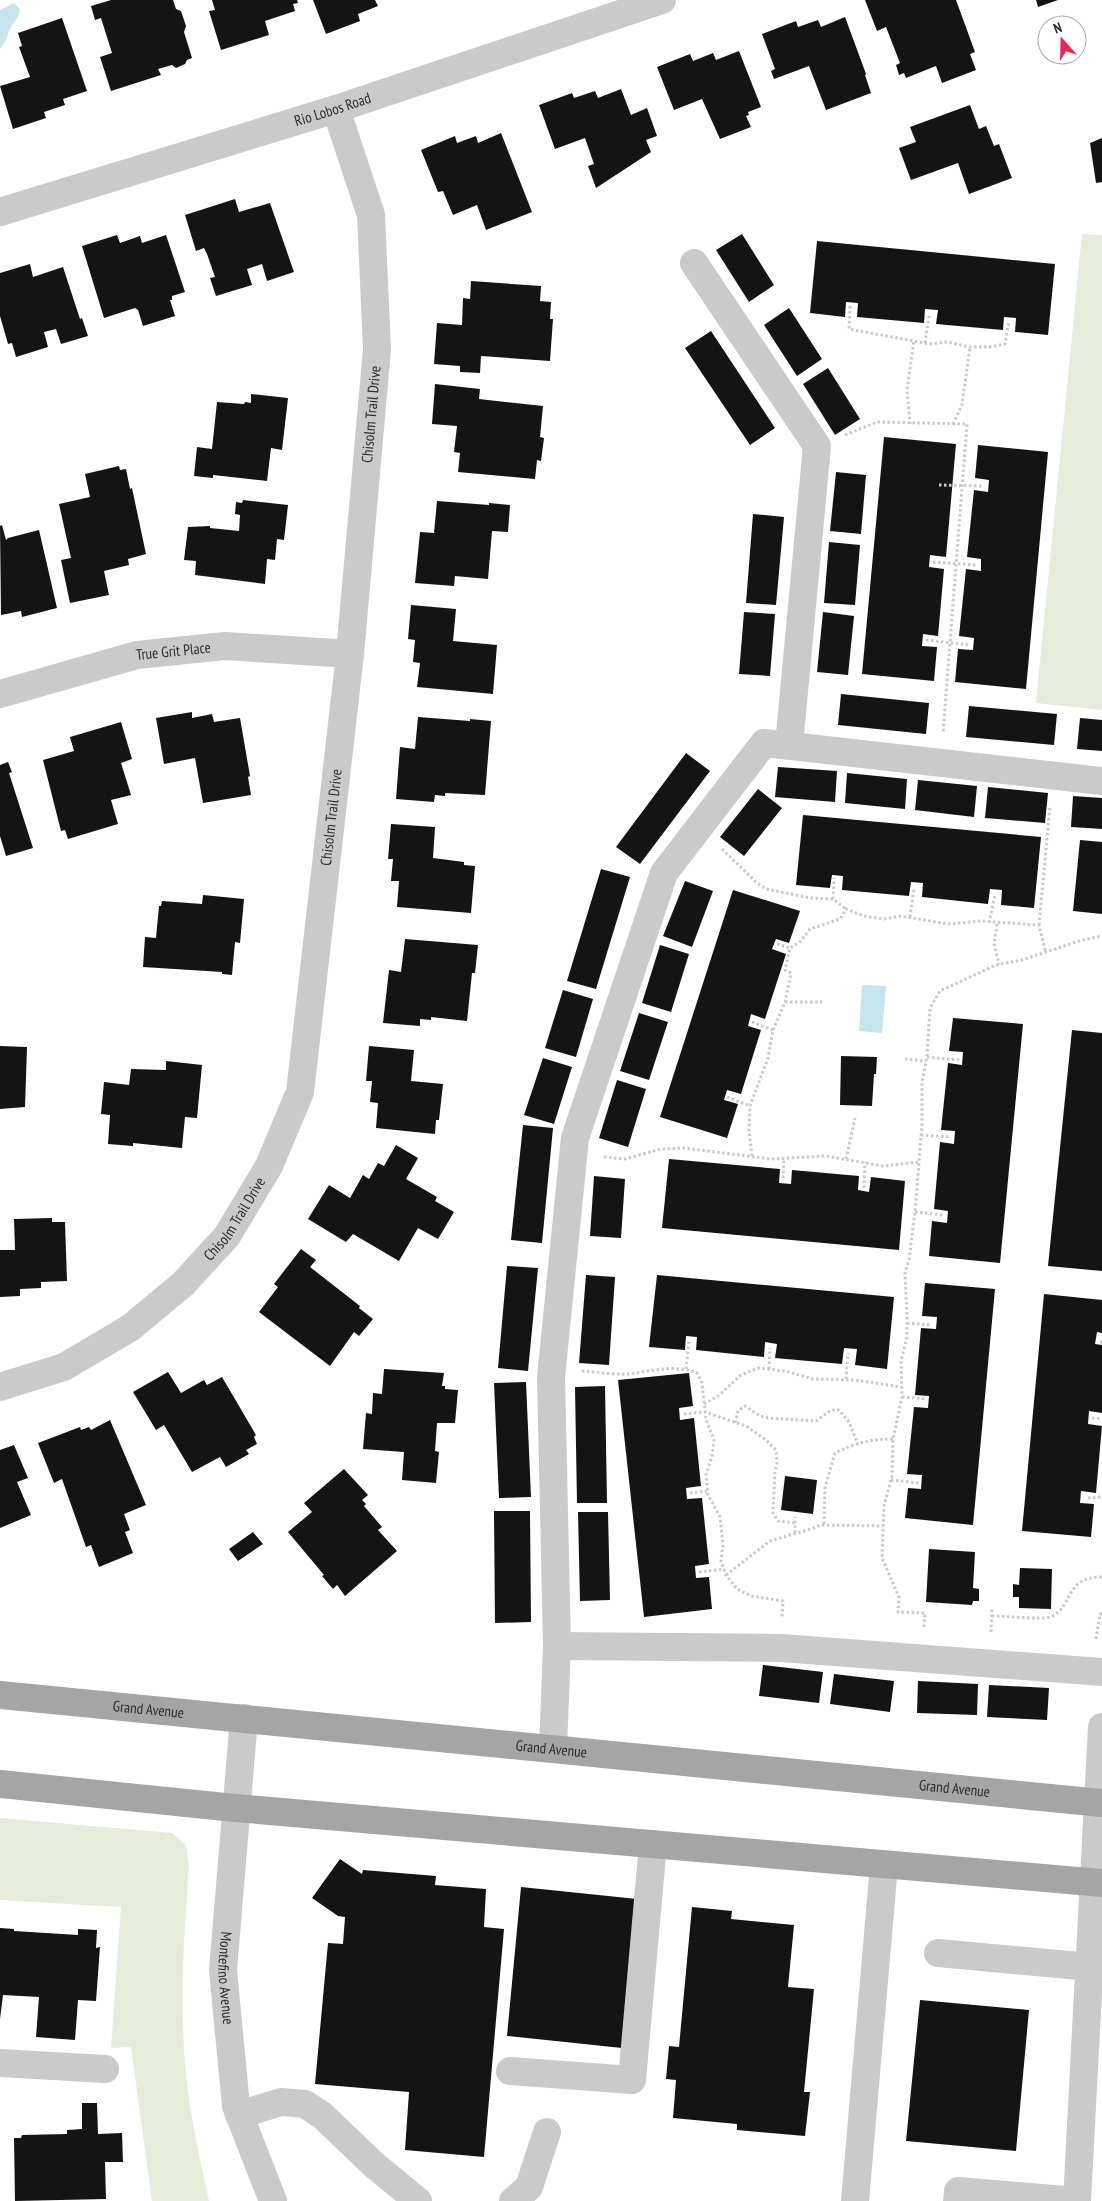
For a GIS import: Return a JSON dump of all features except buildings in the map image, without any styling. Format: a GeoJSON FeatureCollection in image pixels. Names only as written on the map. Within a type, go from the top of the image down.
{"type":"FeatureCollection","features":[{"type":"Feature","properties":{"kind":"main road","name":"Grand Avenue"},"geometry":{"type":"LineString","coordinates":[[0,1695],[1100,1802]]}},
{"type":"Feature","properties":{"kind":"main road"},"geometry":{"type":"LineString","coordinates":[[0,1784],[235,1808],[1098,1883]]}},
{"type":"Feature","properties":{"kind":"street","name":"Rio Lobos Road"},"geometry":{"type":"LineString","coordinates":[[0,212],[336,109],[662,0]]}},
{"type":"Feature","properties":{"kind":"street","name":"Chisolm Trail Drive"},"geometry":{"type":"LineString","coordinates":[[0,1387],[64,1367],[130,1328],[183,1284],[226,1236],[269,1166],[300,1092],[350,654],[377,349],[372,216],[336,109]]}},
{"type":"Feature","properties":{"kind":"street"},"geometry":{"type":"LineString","coordinates":[[694,263],[817,446],[790,745]]}},
{"type":"Feature","properties":{"kind":"street","name":"True Grit Place"},"geometry":{"type":"LineString","coordinates":[[0,694],[137,655],[225,646],[350,654]]}},
{"type":"Feature","properties":{"kind":"street"},"geometry":{"type":"LineString","coordinates":[[554,1748],[557,1646],[552,1370],[575,1138],[664,873],[764,743],[1102,781]]}},
{"type":"Feature","properties":{"kind":"street"},"geometry":{"type":"LineString","coordinates":[[557,1646],[781,1648],[1102,1672]]}},
{"type":"Feature","properties":{"kind":"street","name":"Montefino Avenue"},"geometry":{"type":"LineString","coordinates":[[244,1718],[223,1970],[236,2106],[273,2201]]}},
{"type":"Feature","properties":{"kind":"street"},"geometry":{"type":"LineString","coordinates":[[956,2201],[958,2191],[1077,2201],[1095,1968],[1102,1727]]}},
{"type":"Feature","properties":{"kind":"street"},"geometry":{"type":"LineString","coordinates":[[510,2071],[632,2080],[653,1844]]}},
{"type":"Feature","properties":{"kind":"street"},"geometry":{"type":"LineString","coordinates":[[855,2201],[884,1865]]}},
{"type":"Feature","properties":{"kind":"street"},"geometry":{"type":"LineString","coordinates":[[938,1953],[1095,1968]]}},
{"type":"Feature","properties":{"kind":"street"},"geometry":{"type":"LineString","coordinates":[[0,2063],[105,2069]]}},
{"type":"Feature","properties":{"kind":"street"},"geometry":{"type":"LineString","coordinates":[[239,2115],[281,2102],[305,2104],[323,2116],[374,2164],[418,2201]]}},
{"type":"Feature","properties":{"kind":"street"},"geometry":{"type":"LineString","coordinates":[[513,2201],[529,2187],[546,2132]]}},
{"type":"Feature","properties":{"kind":"path"},"geometry":{"type":"LineString","coordinates":[[850,306],[849,329],[925,343],[947,342],[970,347],[990,347],[1005,344],[1009,321]]}},
{"type":"Feature","properties":{"kind":"path"},"geometry":{"type":"LineString","coordinates":[[925,343],[929,316]]}},
{"type":"Feature","properties":{"kind":"path"},"geometry":{"type":"LineString","coordinates":[[910,424],[907,390],[914,340]]}},
{"type":"Feature","properties":{"kind":"path"},"geometry":{"type":"LineString","coordinates":[[952,424],[962,405],[970,347]]}},
{"type":"Feature","properties":{"kind":"path"},"geometry":{"type":"LineString","coordinates":[[817,446],[878,422],[967,424],[940,762]]}},
{"type":"Feature","properties":{"kind":"path"},"geometry":{"type":"LineString","coordinates":[[939,485],[984,486]]}},
{"type":"Feature","properties":{"kind":"path"},"geometry":{"type":"LineString","coordinates":[[933,562],[976,565]]}},
{"type":"Feature","properties":{"kind":"path"},"geometry":{"type":"LineString","coordinates":[[926,640],[970,645]]}},
{"type":"Feature","properties":{"kind":"path"},"geometry":{"type":"LineString","coordinates":[[1046,953],[1039,925],[1053,775]]}},
{"type":"Feature","properties":{"kind":"path"},"geometry":{"type":"LineString","coordinates":[[699,828],[756,882],[766,889],[811,898],[833,899],[846,910],[864,916],[884,919],[902,916],[948,924],[981,921],[996,924],[1039,925]]}},
{"type":"Feature","properties":{"kind":"path"},"geometry":{"type":"LineString","coordinates":[[833,899],[834,878]]}},
{"type":"Feature","properties":{"kind":"path"},"geometry":{"type":"LineString","coordinates":[[910,917],[914,888]]}},
{"type":"Feature","properties":{"kind":"path"},"geometry":{"type":"LineString","coordinates":[[989,923],[995,895]]}},
{"type":"Feature","properties":{"kind":"path"},"geometry":{"type":"LineString","coordinates":[[752,1156],[749,1131],[750,1106],[768,1058],[773,1030],[786,1002],[791,973],[785,970],[790,948],[800,942],[810,929],[840,919],[846,910]]}},
{"type":"Feature","properties":{"kind":"path"},"geometry":{"type":"LineString","coordinates":[[996,924],[994,944],[999,964]]}},
{"type":"Feature","properties":{"kind":"path"},"geometry":{"type":"LineString","coordinates":[[924,1634],[925,1613],[898,1612],[899,1597],[882,1558],[884,1506],[891,1480],[893,1439],[902,1397],[902,1361],[907,1323],[905,1272],[909,1260],[915,1212],[921,1135],[922,1082],[927,1057],[930,1008],[940,991],[999,964],[1046,953],[1082,940],[1102,936]]}},
{"type":"Feature","properties":{"kind":"path"},"geometry":{"type":"LineString","coordinates":[[777,944],[790,948]]}},
{"type":"Feature","properties":{"kind":"path"},"geometry":{"type":"LineString","coordinates":[[786,1002],[822,1002]]}},
{"type":"Feature","properties":{"kind":"path"},"geometry":{"type":"LineString","coordinates":[[752,1022],[773,1030]]}},
{"type":"Feature","properties":{"kind":"path"},"geometry":{"type":"LineString","coordinates":[[927,1057],[959,1060]]}},
{"type":"Feature","properties":{"kind":"path"},"geometry":{"type":"LineString","coordinates":[[905,1059],[926,1061]]}},
{"type":"Feature","properties":{"kind":"path"},"geometry":{"type":"LineString","coordinates":[[727,1097],[750,1106]]}},
{"type":"Feature","properties":{"kind":"path"},"geometry":{"type":"LineString","coordinates":[[846,1159],[855,1118]]}},
{"type":"Feature","properties":{"kind":"path"},"geometry":{"type":"LineString","coordinates":[[921,1135],[951,1137]]}},
{"type":"Feature","properties":{"kind":"path"},"geometry":{"type":"LineString","coordinates":[[574,1154],[625,1159],[661,1149],[684,1148],[784,1158],[826,1156],[883,1166],[918,1162]]}},
{"type":"Feature","properties":{"kind":"path"},"geometry":{"type":"LineString","coordinates":[[783,1178],[784,1158]]}},
{"type":"Feature","properties":{"kind":"path"},"geometry":{"type":"LineString","coordinates":[[864,1188],[865,1162]]}},
{"type":"Feature","properties":{"kind":"path"},"geometry":{"type":"LineString","coordinates":[[915,1212],[943,1215]]}},
{"type":"Feature","properties":{"kind":"path"},"geometry":{"type":"LineString","coordinates":[[907,1323],[932,1325]]}},
{"type":"Feature","properties":{"kind":"path"},"geometry":{"type":"LineString","coordinates":[[686,1368],[689,1341]]}},
{"type":"Feature","properties":{"kind":"path"},"geometry":{"type":"LineString","coordinates":[[769,1369],[770,1348]]}},
{"type":"Feature","properties":{"kind":"path"},"geometry":{"type":"LineString","coordinates":[[846,1379],[848,1354]]}},
{"type":"Feature","properties":{"kind":"path"},"geometry":{"type":"LineString","coordinates":[[552,1370],[628,1374],[652,1369],[686,1368],[697,1373],[702,1383],[706,1419],[714,1440],[712,1456],[706,1475],[707,1491],[720,1516],[723,1544],[721,1561],[726,1575],[737,1589],[751,1596],[783,1601],[781,1648]]}},
{"type":"Feature","properties":{"kind":"path"},"geometry":{"type":"LineString","coordinates":[[704,1404],[718,1396],[741,1375],[758,1368],[813,1378],[846,1379],[902,1387]]}},
{"type":"Feature","properties":{"kind":"path"},"geometry":{"type":"LineString","coordinates":[[902,1397],[927,1399]]}},
{"type":"Feature","properties":{"kind":"path"},"geometry":{"type":"LineString","coordinates":[[735,1423],[738,1411],[745,1406],[760,1416],[768,1418],[816,1421],[831,1410],[839,1410],[849,1422],[857,1442]]}},
{"type":"Feature","properties":{"kind":"path"},"geometry":{"type":"LineString","coordinates":[[684,1414],[705,1412],[753,1431],[766,1440],[776,1450],[777,1463],[773,1513],[778,1521],[794,1523]]}},
{"type":"Feature","properties":{"kind":"path"},"geometry":{"type":"LineString","coordinates":[[1092,1418],[1102,1420]]}},
{"type":"Feature","properties":{"kind":"path"},"geometry":{"type":"LineString","coordinates":[[824,1524],[825,1488],[834,1453],[857,1442],[873,1439],[893,1439]]}},
{"type":"Feature","properties":{"kind":"path"},"geometry":{"type":"LineString","coordinates":[[891,1480],[919,1483]]}},
{"type":"Feature","properties":{"kind":"path"},"geometry":{"type":"LineString","coordinates":[[690,1492],[707,1491]]}},
{"type":"Feature","properties":{"kind":"path"},"geometry":{"type":"LineString","coordinates":[[1088,1498],[1102,1497]]}},
{"type":"Feature","properties":{"kind":"path"},"geometry":{"type":"LineString","coordinates":[[795,1517],[795,1534]]}},
{"type":"Feature","properties":{"kind":"path"},"geometry":{"type":"LineString","coordinates":[[726,1575],[770,1541],[824,1524],[883,1526]]}},
{"type":"Feature","properties":{"kind":"path"},"geometry":{"type":"LineString","coordinates":[[699,1572],[724,1569]]}},
{"type":"Feature","properties":{"kind":"path"},"geometry":{"type":"LineString","coordinates":[[992,1616],[1050,1617],[1060,1609],[1074,1586],[1092,1577],[1102,1577]]}},
{"type":"Feature","properties":{"kind":"path"},"geometry":{"type":"LineString","coordinates":[[991,1638],[992,1607]]}},
{"type":"Feature","properties":{"kind":"path"},"geometry":{"type":"LineString","coordinates":[[1095,1644],[1100,1614],[1102,1614]]}},
{"type":"Feature","properties":{"kind":"green space"},"geometry":{"type":"Polygon","coordinates":[[[1082,234],[1102,235],[1102,710],[1036,703],[1082,234]]]}},
{"type":"Feature","properties":{"kind":"green space"},"geometry":{"type":"Polygon","coordinates":[[[0,1818],[172,1833],[186,1845],[189,1866],[183,1970],[184,2048],[190,2106],[209,2201],[152,2201],[131,2047],[111,2048],[121,1907],[0,1900],[0,1818]]]}},
{"type":"Feature","properties":{"kind":"water"},"geometry":{"type":"Polygon","coordinates":[[[14,3],[20,9],[19,15],[0,49],[0,10],[14,3]]]}},
{"type":"Feature","properties":{"kind":"water"},"geometry":{"type":"Polygon","coordinates":[[[862,985],[886,986],[882,1033],[859,1031],[862,985]]]}}]}
